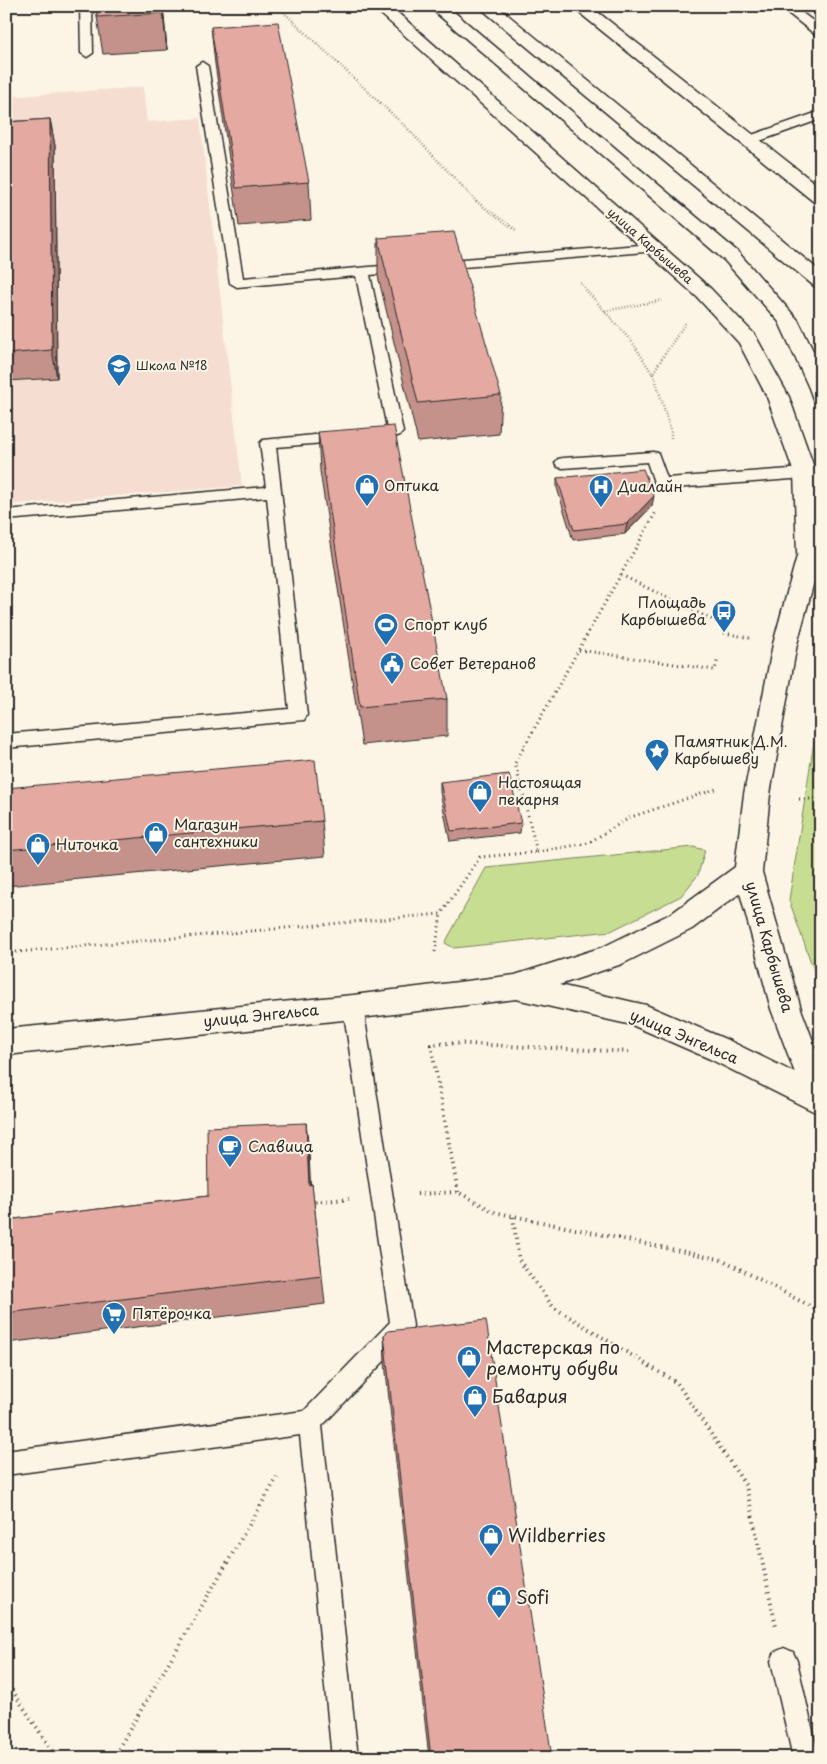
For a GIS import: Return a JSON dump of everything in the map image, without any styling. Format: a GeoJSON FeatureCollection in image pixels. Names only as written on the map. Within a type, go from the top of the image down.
{"type":"FeatureCollection","features":[{"type":"Feature","properties":{"kind":"street","name":"улица Карбышева"},"geometry":{"type":"LineString","coordinates":[[380,6],[704,293],[748,340],[778,397],[805,473],[815,549]]}},
{"type":"Feature","properties":{"kind":"street"},"geometry":{"type":"LineString","coordinates":[[436,6],[731,256],[788,320],[820,388],[821,394]]}},
{"type":"Feature","properties":{"kind":"street"},"geometry":{"type":"LineString","coordinates":[[486,6],[821,282]]}},
{"type":"Feature","properties":{"kind":"street"},"geometry":{"type":"LineString","coordinates":[[579,6],[821,198]]}},
{"type":"Feature","properties":{"kind":"street","name":"улица Карбышева"},"geometry":{"type":"LineString","coordinates":[[820,1100],[786,1009],[748,872],[757,794],[782,663],[815,549],[821,512]]}},
{"type":"Feature","properties":{"kind":"street","name":"улица Энгельса"},"geometry":{"type":"LineString","coordinates":[[6,1042],[353,1007],[514,987],[612,956],[682,920],[748,872]]}},
{"type":"Feature","properties":{"kind":"street","name":"улица Энгельса"},"geometry":{"type":"LineString","coordinates":[[514,987],[636,1014],[720,1050],[820,1100]]}},
{"type":"Feature","properties":{"kind":"lane"},"geometry":{"type":"LineString","coordinates":[[86,6],[87,53]]}},
{"type":"Feature","properties":{"kind":"lane"},"geometry":{"type":"LineString","coordinates":[[785,6],[821,33]]}},
{"type":"Feature","properties":{"kind":"lane"},"geometry":{"type":"LineString","coordinates":[[202,66],[237,283],[652,248]]}},
{"type":"Feature","properties":{"kind":"lane"},"geometry":{"type":"LineString","coordinates":[[750,140],[821,115]]}},
{"type":"Feature","properties":{"kind":"lane"},"geometry":{"type":"LineString","coordinates":[[6,741],[298,715],[268,443],[395,432],[362,271]]}},
{"type":"Feature","properties":{"kind":"lane"},"geometry":{"type":"LineString","coordinates":[[562,463],[653,458],[661,484],[805,473]]}},
{"type":"Feature","properties":{"kind":"lane"},"geometry":{"type":"LineString","coordinates":[[6,515],[274,491]]}},
{"type":"Feature","properties":{"kind":"lane"},"geometry":{"type":"LineString","coordinates":[[6,1463],[310,1422],[402,1326],[353,1007]]}},
{"type":"Feature","properties":{"kind":"lane"},"geometry":{"type":"LineString","coordinates":[[310,1422],[345,1758]]}},
{"type":"Feature","properties":{"kind":"lane"},"geometry":{"type":"LineString","coordinates":[[784,1661],[806,1758]]}},
{"type":"Feature","properties":{"kind":"path"},"geometry":{"type":"LineString","coordinates":[[278,6],[408,129],[477,202],[551,256],[584,286],[633,343],[652,374],[671,432],[672,484],[515,763],[537,852]]}},
{"type":"Feature","properties":{"kind":"path"},"geometry":{"type":"LineString","coordinates":[[605,311],[704,293]]}},
{"type":"Feature","properties":{"kind":"path"},"geometry":{"type":"LineString","coordinates":[[652,374],[704,293]]}},
{"type":"Feature","properties":{"kind":"path"},"geometry":{"type":"LineString","coordinates":[[621,575],[725,626]]}},
{"type":"Feature","properties":{"kind":"path"},"geometry":{"type":"LineString","coordinates":[[579,650],[715,670],[718,658]]}},
{"type":"Feature","properties":{"kind":"path"},"geometry":{"type":"LineString","coordinates":[[434,952],[441,914],[480,858],[537,852],[588,843],[631,817],[716,789]]}},
{"type":"Feature","properties":{"kind":"path"},"geometry":{"type":"LineString","coordinates":[[799,799],[821,798]]}},
{"type":"Feature","properties":{"kind":"path"},"geometry":{"type":"LineString","coordinates":[[6,953],[441,914]]}},
{"type":"Feature","properties":{"kind":"path"},"geometry":{"type":"LineString","coordinates":[[458,1192],[431,1045],[448,1043],[634,1052]]}},
{"type":"Feature","properties":{"kind":"path"},"geometry":{"type":"LineString","coordinates":[[513,1217],[519,1260],[553,1307],[677,1383],[746,1486],[784,1661]]}},
{"type":"Feature","properties":{"kind":"path"},"geometry":{"type":"LineString","coordinates":[[113,1758],[310,1422]]}},
{"type":"Feature","properties":{"kind":"path"},"geometry":{"type":"LineString","coordinates":[[6,1681],[57,1758]]}},
{"type":"Feature","properties":{"kind":"shaded area","name":"Школа №18"},"geometry":{"type":"Polygon","coordinates":[[[143,87],[147,122],[200,118],[242,486],[6,505],[6,97],[143,87]]]}},
{"type":"Feature","properties":{"kind":"green space"},"geometry":{"type":"Polygon","coordinates":[[[821,697],[821,991],[789,900],[821,697]]]}},
{"type":"Feature","properties":{"kind":"green space"},"geometry":{"type":"Polygon","coordinates":[[[693,847],[705,850],[698,875],[681,896],[611,931],[454,948],[445,943],[486,868],[693,847]]]}},
{"type":"Feature","properties":{"kind":"building"},"geometry":{"type":"Polygon","coordinates":[[[97,6],[162,6],[163,13],[97,17],[97,6]]]}},
{"type":"Feature","properties":{"kind":"building"},"geometry":{"type":"Polygon","coordinates":[[[278,22],[309,182],[236,188],[211,27],[278,22]]]}},
{"type":"Feature","properties":{"kind":"building"},"geometry":{"type":"Polygon","coordinates":[[[50,119],[52,350],[6,354],[6,122],[50,119]]]}},
{"type":"Feature","properties":{"kind":"building"},"geometry":{"type":"Polygon","coordinates":[[[454,232],[501,395],[418,403],[378,238],[454,232]]]}},
{"type":"Feature","properties":{"kind":"building"},"geometry":{"type":"Polygon","coordinates":[[[394,426],[447,699],[360,707],[318,432],[394,426]]]}},
{"type":"Feature","properties":{"kind":"building","name":"Диалайн"},"geometry":{"type":"Polygon","coordinates":[[[643,469],[654,496],[627,524],[574,530],[557,478],[643,469]]]}},
{"type":"Feature","properties":{"kind":"building"},"geometry":{"type":"Polygon","coordinates":[[[315,760],[322,821],[6,850],[6,788],[315,760]]]}},
{"type":"Feature","properties":{"kind":"building","name":"Настоящая пекарня"},"geometry":{"type":"Polygon","coordinates":[[[509,774],[521,823],[451,831],[440,782],[509,774]]]}},
{"type":"Feature","properties":{"kind":"building"},"geometry":{"type":"Polygon","coordinates":[[[306,1123],[309,1185],[312,1184],[322,1275],[6,1313],[6,1220],[208,1196],[207,1127],[306,1123]]]}},
{"type":"Feature","properties":{"kind":"building"},"geometry":{"type":"Polygon","coordinates":[[[486,1320],[552,1758],[431,1758],[384,1335],[388,1331],[486,1320]]]}},
{"type":"Feature","properties":{"kind":"place","name":"Школа №18"},"geometry":{"type":"Point","coordinates":[119,387]}},
{"type":"Feature","properties":{"kind":"place","name":"Оптика"},"geometry":{"type":"Point","coordinates":[367,507]}},
{"type":"Feature","properties":{"kind":"place","name":"Диалайн"},"geometry":{"type":"Point","coordinates":[601,508]}},
{"type":"Feature","properties":{"kind":"place","name":"Площадь Карбышева"},"geometry":{"type":"Point","coordinates":[724,633]}},
{"type":"Feature","properties":{"kind":"place","name":"Спорт клуб"},"geometry":{"type":"Point","coordinates":[386,646]}},
{"type":"Feature","properties":{"kind":"place","name":"Совет Ветеранов"},"geometry":{"type":"Point","coordinates":[392,685]}},
{"type":"Feature","properties":{"kind":"place","name":"Памятник Д.М. Карбышеву"},"geometry":{"type":"Point","coordinates":[657,772]}},
{"type":"Feature","properties":{"kind":"place","name":"Настоящая пекарня"},"geometry":{"type":"Point","coordinates":[480,813]}},
{"type":"Feature","properties":{"kind":"place","name":"Магазин сантехники"},"geometry":{"type":"Point","coordinates":[156,855]}},
{"type":"Feature","properties":{"kind":"place","name":"Ниточка"},"geometry":{"type":"Point","coordinates":[38,866]}},
{"type":"Feature","properties":{"kind":"place","name":"Славица"},"geometry":{"type":"Point","coordinates":[230,1168]}},
{"type":"Feature","properties":{"kind":"place","name":"Пятёрочка"},"geometry":{"type":"Point","coordinates":[114,1335]}},
{"type":"Feature","properties":{"kind":"place","name":"Мастерская по ремонту обуви"},"geometry":{"type":"Point","coordinates":[469,1379]}},
{"type":"Feature","properties":{"kind":"place","name":"Бавария"},"geometry":{"type":"Point","coordinates":[475,1418]}},
{"type":"Feature","properties":{"kind":"place","name":"Wildberries"},"geometry":{"type":"Point","coordinates":[491,1557]}},
{"type":"Feature","properties":{"kind":"place","name":"Sofi"},"geometry":{"type":"Point","coordinates":[499,1619]}}]}
